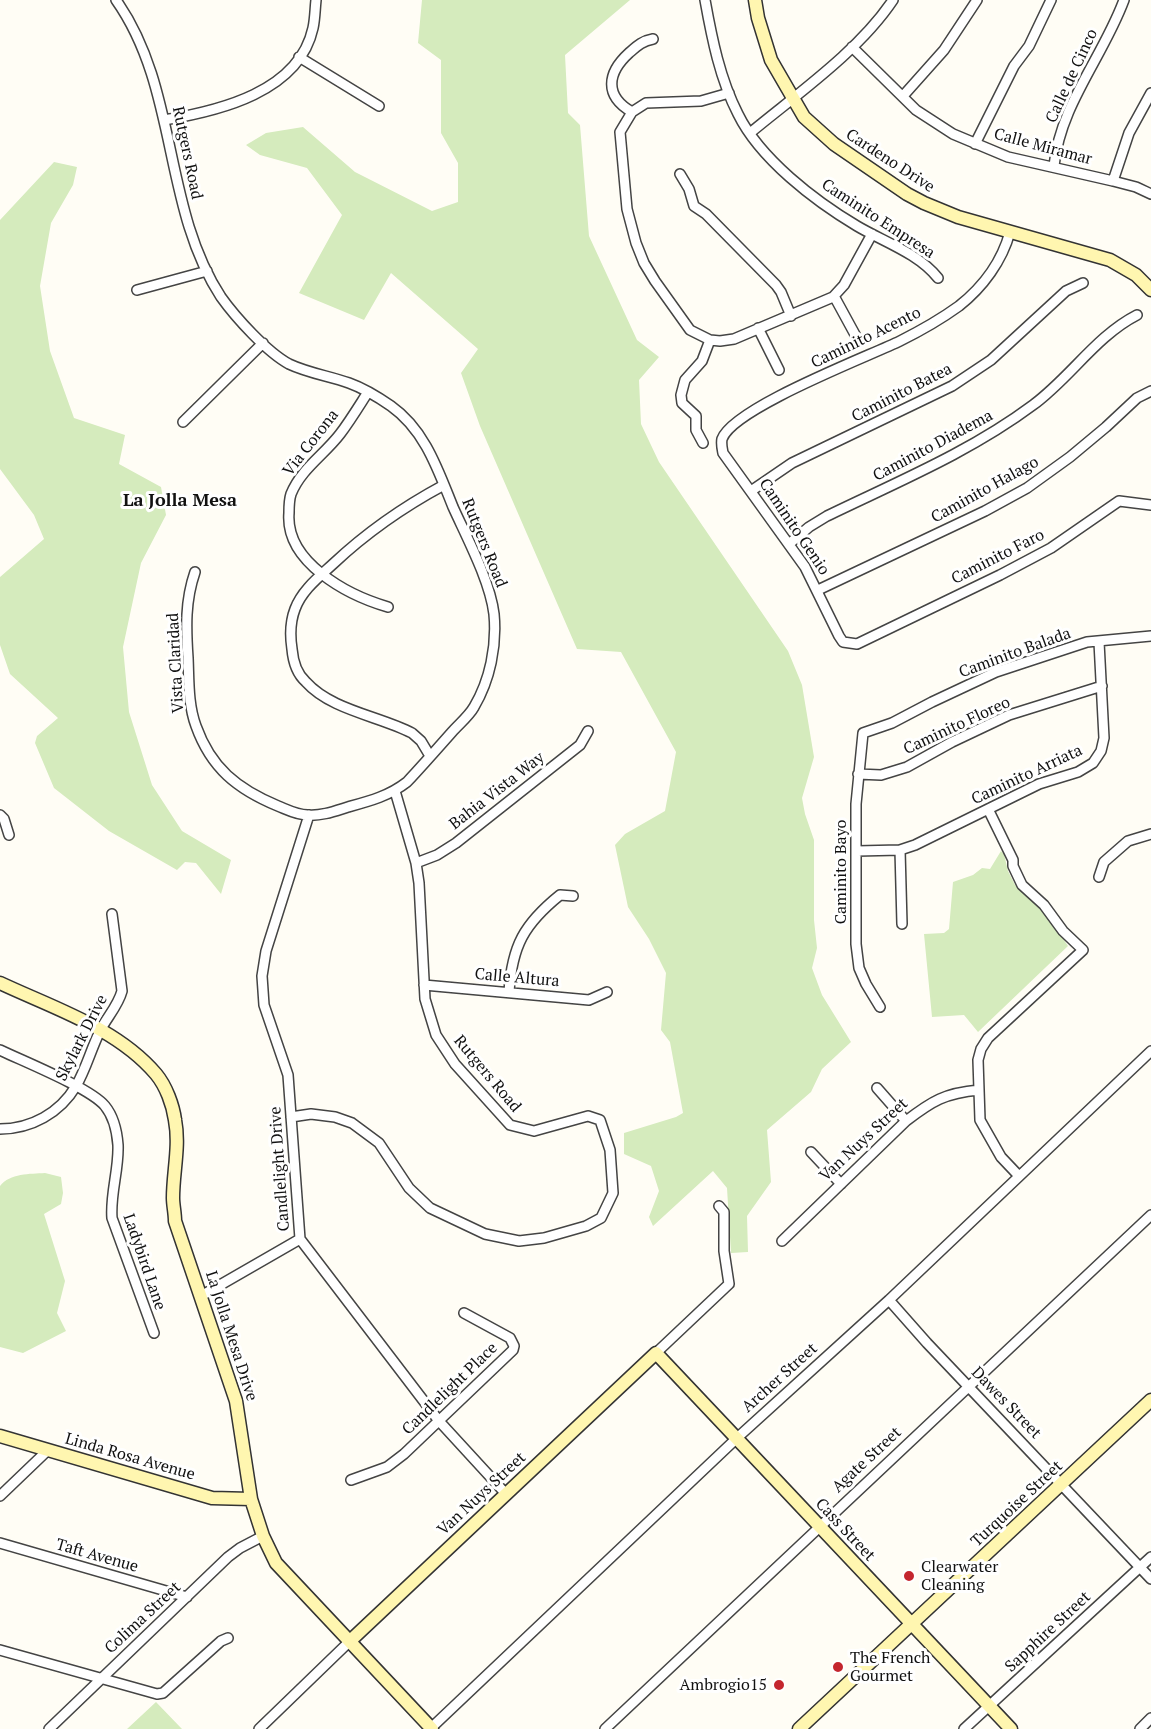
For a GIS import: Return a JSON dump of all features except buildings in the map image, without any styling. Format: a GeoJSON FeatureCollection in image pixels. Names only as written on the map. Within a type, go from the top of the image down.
{"type":"FeatureCollection","features":[{"type":"Feature","properties":{"kind":"street","name":"Rutgers Road"},"geometry":{"type":"LineString","coordinates":[[116,0],[133,29],[149,65],[186,219],[199,257],[221,296],[236,317],[288,363],[368,392],[392,407],[410,423],[431,454],[487,587],[494,614],[493,655],[485,682],[473,709],[407,782],[395,791],[416,863],[419,883],[425,999],[436,1035],[455,1064],[510,1125],[534,1131],[588,1116],[600,1120],[610,1150],[613,1192],[601,1218],[586,1226],[544,1238],[519,1240],[485,1234],[430,1208],[409,1188],[379,1143],[352,1123],[335,1117],[311,1114],[291,1117]]}},
{"type":"Feature","properties":{"kind":"street"},"geometry":{"type":"LineString","coordinates":[[164,120],[204,113],[247,98],[279,80],[299,57],[313,29],[316,0]]}},
{"type":"Feature","properties":{"kind":"street","name":"Caminito Empresa"},"geometry":{"type":"LineString","coordinates":[[705,0],[716,54],[738,116],[781,170],[828,207],[928,265],[938,278]]}},
{"type":"Feature","properties":{"kind":"street","name":"Cardeno Drive"},"geometry":{"type":"LineString","coordinates":[[755,0],[771,60],[804,117],[834,144],[907,194],[958,217],[1112,261],[1136,275],[1151,290]]}},
{"type":"Feature","properties":{"kind":"street"},"geometry":{"type":"LineString","coordinates":[[750,133],[823,75],[852,47],[893,0]]}},
{"type":"Feature","properties":{"kind":"street"},"geometry":{"type":"LineString","coordinates":[[903,96],[945,50],[977,0]]}},
{"type":"Feature","properties":{"kind":"street"},"geometry":{"type":"LineString","coordinates":[[975,144],[1014,66],[1029,46],[1052,0]]}},
{"type":"Feature","properties":{"kind":"street","name":"Calle de Cinco"},"geometry":{"type":"LineString","coordinates":[[1054,166],[1055,152],[1064,122],[1124,0]]}},
{"type":"Feature","properties":{"kind":"street"},"geometry":{"type":"LineString","coordinates":[[632,112],[614,97],[611,87],[612,77],[619,62],[643,41],[653,39]]}},
{"type":"Feature","properties":{"kind":"street","name":"Calle Miramar"},"geometry":{"type":"LineString","coordinates":[[852,47],[916,110],[953,134],[1008,157],[1113,181],[1151,194]]}},
{"type":"Feature","properties":{"kind":"street"},"geometry":{"type":"LineString","coordinates":[[299,57],[379,106]]}},
{"type":"Feature","properties":{"kind":"street"},"geometry":{"type":"LineString","coordinates":[[729,93],[701,101],[646,103],[632,112],[620,132],[627,209],[636,243],[655,281],[690,330],[710,340],[734,339],[834,296],[844,285],[872,234]]}},
{"type":"Feature","properties":{"kind":"street"},"geometry":{"type":"LineString","coordinates":[[1113,181],[1129,133],[1151,93]]}},
{"type":"Feature","properties":{"kind":"street"},"geometry":{"type":"LineString","coordinates":[[680,174],[689,189],[694,206],[706,214],[776,285],[791,316]]}},
{"type":"Feature","properties":{"kind":"street","name":"Caminito Acento"},"geometry":{"type":"LineString","coordinates":[[723,453],[722,439],[726,433],[753,410],[903,339],[960,305],[985,281],[998,261],[1010,232]]}},
{"type":"Feature","properties":{"kind":"street"},"geometry":{"type":"LineString","coordinates":[[137,290],[207,271]]}},
{"type":"Feature","properties":{"kind":"street","name":"Caminito Batea"},"geometry":{"type":"LineString","coordinates":[[751,491],[792,464],[952,386],[991,360],[1066,291],[1083,283]]}},
{"type":"Feature","properties":{"kind":"street"},"geometry":{"type":"LineString","coordinates":[[834,296],[858,340]]}},
{"type":"Feature","properties":{"kind":"street","name":"Caminito Diadema"},"geometry":{"type":"LineString","coordinates":[[789,544],[827,516],[961,451],[1011,422],[1060,382],[1118,325],[1137,315]]}},
{"type":"Feature","properties":{"kind":"street"},"geometry":{"type":"LineString","coordinates":[[758,328],[779,370]]}},
{"type":"Feature","properties":{"kind":"street"},"geometry":{"type":"LineString","coordinates":[[703,442],[696,430],[696,416],[682,403],[681,395],[686,380],[702,361],[710,340]]}},
{"type":"Feature","properties":{"kind":"street"},"geometry":{"type":"LineString","coordinates":[[183,422],[263,343]]}},
{"type":"Feature","properties":{"kind":"street","name":"Caminito Halago"},"geometry":{"type":"LineString","coordinates":[[818,590],[985,511],[1027,488],[1070,458],[1137,398],[1151,391]]}},
{"type":"Feature","properties":{"kind":"street","name":"Via Corona"},"geometry":{"type":"LineString","coordinates":[[368,392],[339,435],[301,475],[290,496],[288,523],[293,541],[305,559],[334,583],[368,601],[388,607]]}},
{"type":"Feature","properties":{"kind":"street","name":"Caminito Genio"},"geometry":{"type":"LineString","coordinates":[[723,453],[806,567],[843,642],[857,644]]}},
{"type":"Feature","properties":{"kind":"street"},"geometry":{"type":"LineString","coordinates":[[430,756],[421,741],[412,733],[322,697],[304,681],[293,662],[290,633],[296,609],[306,590],[322,573],[362,537],[412,502],[444,485]]}},
{"type":"Feature","properties":{"kind":"street","name":"Caminito Faro"},"geometry":{"type":"LineString","coordinates":[[857,644],[1051,548],[1119,501],[1151,505]]}},
{"type":"Feature","properties":{"kind":"street","name":"Vista Claridad"},"geometry":{"type":"LineString","coordinates":[[195,572],[190,585],[185,618],[191,704],[195,723],[206,751],[224,775],[259,798],[298,814],[309,816],[335,811],[386,796],[395,791]]}},
{"type":"Feature","properties":{"kind":"street","name":"Caminito Balada"},"geometry":{"type":"LineString","coordinates":[[863,733],[892,723],[996,672],[1087,642],[1151,636]]}},
{"type":"Feature","properties":{"kind":"street","name":"Caminito Arriata"},"geometry":{"type":"LineString","coordinates":[[857,850],[900,850],[915,845],[1039,784],[1078,772],[1093,764],[1101,751],[1104,738],[1099,642]]}},
{"type":"Feature","properties":{"kind":"street","name":"Caminito Floreo"},"geometry":{"type":"LineString","coordinates":[[858,774],[881,775],[908,766],[1009,715],[1102,686]]}},
{"type":"Feature","properties":{"kind":"street","name":"Bahia Vista Way"},"geometry":{"type":"LineString","coordinates":[[416,863],[437,855],[456,843],[580,745],[588,731]]}},
{"type":"Feature","properties":{"kind":"street","name":"Caminito Bayo"},"geometry":{"type":"LineString","coordinates":[[863,733],[856,804],[855,907],[859,968],[880,1007]]}},
{"type":"Feature","properties":{"kind":"street"},"geometry":{"type":"LineString","coordinates":[[988,809],[1013,860],[1017,879],[1044,905],[1063,931],[1083,950],[988,1038],[981,1049],[978,1060],[980,1120],[1001,1157],[1019,1176]]}},
{"type":"Feature","properties":{"kind":"street"},"geometry":{"type":"LineString","coordinates":[[0,814],[9,835]]}},
{"type":"Feature","properties":{"kind":"street","name":"Candlelight Drive"},"geometry":{"type":"LineString","coordinates":[[309,816],[266,951],[262,976],[264,1005],[288,1075],[300,1239],[439,1421],[506,1494]]}},
{"type":"Feature","properties":{"kind":"street"},"geometry":{"type":"LineString","coordinates":[[1099,877],[1104,862],[1128,841],[1151,834]]}},
{"type":"Feature","properties":{"kind":"street"},"geometry":{"type":"LineString","coordinates":[[900,850],[902,924]]}},
{"type":"Feature","properties":{"kind":"street"},"geometry":{"type":"LineString","coordinates":[[509,993],[511,966],[520,939],[546,906],[560,895],[573,896]]}},
{"type":"Feature","properties":{"kind":"street","name":"Skylark Drive"},"geometry":{"type":"LineString","coordinates":[[0,1129],[16,1129],[34,1124],[56,1110],[76,1087],[100,1030],[119,1001],[122,991],[112,914]]}},
{"type":"Feature","properties":{"kind":"street","name":"La Jolla Mesa Drive"},"geometry":{"type":"LineString","coordinates":[[0,983],[112,1037],[158,1076],[169,1097],[176,1121],[173,1198],[176,1221],[236,1401],[251,1499],[263,1536],[276,1563],[431,1729]]}},
{"type":"Feature","properties":{"kind":"street","name":"Calle Altura"},"geometry":{"type":"LineString","coordinates":[[424,985],[589,999],[607,992]]}},
{"type":"Feature","properties":{"kind":"street","name":"Ladybird Lane"},"geometry":{"type":"LineString","coordinates":[[0,1050],[91,1094],[106,1107],[115,1123],[118,1146],[111,1201],[112,1218],[154,1333]]}},
{"type":"Feature","properties":{"kind":"street","name":"Archer Street"},"geometry":{"type":"LineString","coordinates":[[431,1729],[737,1437],[889,1300],[1151,1051]]}},
{"type":"Feature","properties":{"kind":"street"},"geometry":{"type":"LineString","coordinates":[[877,1088],[906,1121]]}},
{"type":"Feature","properties":{"kind":"street","name":"Van Nuys Street"},"geometry":{"type":"LineString","coordinates":[[782,1241],[906,1121],[928,1103],[945,1096],[979,1090]]}},
{"type":"Feature","properties":{"kind":"street"},"geometry":{"type":"LineString","coordinates":[[811,1152],[841,1184]]}},
{"type":"Feature","properties":{"kind":"street","name":"Van Nuys Street"},"geometry":{"type":"LineString","coordinates":[[259,1729],[729,1284],[724,1251],[724,1212],[719,1206]]}},
{"type":"Feature","properties":{"kind":"street","name":"Agate Street"},"geometry":{"type":"LineString","coordinates":[[605,1729],[1151,1215]]}},
{"type":"Feature","properties":{"kind":"street"},"geometry":{"type":"LineString","coordinates":[[201,1296],[300,1239]]}},
{"type":"Feature","properties":{"kind":"street","name":"Dawes Street"},"geometry":{"type":"LineString","coordinates":[[889,1300],[1151,1579]]}},
{"type":"Feature","properties":{"kind":"street","name":"Candlelight Place"},"geometry":{"type":"LineString","coordinates":[[351,1480],[387,1467],[404,1454],[513,1350],[514,1346],[510,1338],[464,1313]]}},
{"type":"Feature","properties":{"kind":"street","name":"Cass Street"},"geometry":{"type":"LineString","coordinates":[[656,1353],[1011,1729]]}},
{"type":"Feature","properties":{"kind":"street","name":"Turquoise Street"},"geometry":{"type":"LineString","coordinates":[[799,1729],[1151,1400]]}},
{"type":"Feature","properties":{"kind":"street","name":"Linda Rosa Avenue"},"geometry":{"type":"LineString","coordinates":[[0,1436],[212,1498],[251,1499]]}},
{"type":"Feature","properties":{"kind":"street"},"geometry":{"type":"LineString","coordinates":[[0,1496],[48,1450]]}},
{"type":"Feature","properties":{"kind":"street","name":"Colima Street"},"geometry":{"type":"LineString","coordinates":[[49,1729],[228,1557],[263,1536]]}},
{"type":"Feature","properties":{"kind":"street","name":"Taft Avenue"},"geometry":{"type":"LineString","coordinates":[[0,1543],[186,1597]]}},
{"type":"Feature","properties":{"kind":"street","name":"Sapphire Street"},"geometry":{"type":"LineString","coordinates":[[964,1729],[1151,1557]]}},
{"type":"Feature","properties":{"kind":"street"},"geometry":{"type":"LineString","coordinates":[[0,1650],[99,1679],[163,1694],[221,1641],[228,1638]]}},
{"type":"Feature","properties":{"kind":"street"},"geometry":{"type":"LineString","coordinates":[[1140,1729],[1151,1718]]}},
{"type":"Feature","properties":{"kind":"green space"},"geometry":{"type":"Polygon","coordinates":[[[422,0],[630,0],[565,55],[568,113],[580,125],[589,236],[637,340],[659,357],[639,380],[641,424],[659,462],[788,651],[802,685],[814,757],[802,798],[814,840],[814,920],[817,948],[812,968],[822,995],[851,1042],[822,1069],[811,1092],[767,1130],[771,1182],[747,1216],[748,1252],[731,1253],[727,1188],[713,1171],[653,1226],[649,1217],[659,1191],[651,1166],[624,1154],[624,1133],[683,1113],[670,1042],[661,1030],[666,973],[649,939],[628,907],[615,845],[625,834],[665,811],[676,752],[621,652],[577,649],[480,426],[461,373],[478,349],[391,273],[364,320],[299,293],[342,215],[307,168],[260,155],[246,145],[266,133],[303,127],[355,172],[432,211],[458,202],[458,163],[441,133],[441,60],[418,43],[422,0]]]}},
{"type":"Feature","properties":{"kind":"green space"},"geometry":{"type":"Polygon","coordinates":[[[54,162],[77,167],[73,185],[51,223],[40,286],[50,351],[74,418],[125,435],[119,464],[161,487],[166,515],[141,563],[123,647],[129,712],[152,785],[182,831],[231,860],[221,894],[196,863],[185,862],[177,870],[109,831],[54,788],[35,743],[37,736],[58,718],[10,674],[0,645],[0,577],[44,539],[34,515],[0,469],[0,220],[54,162]]]}},
{"type":"Feature","properties":{"kind":"green space"},"geometry":{"type":"Polygon","coordinates":[[[1001,851],[1015,885],[1042,908],[1068,946],[978,1032],[964,1015],[932,1017],[924,934],[944,933],[949,929],[953,882],[973,875],[982,868],[990,869],[1001,851]]]}},
{"type":"Feature","properties":{"kind":"green space"},"geometry":{"type":"Polygon","coordinates":[[[45,1173],[61,1177],[63,1193],[61,1204],[44,1214],[65,1281],[57,1313],[66,1331],[23,1353],[0,1347],[0,1186],[15,1176],[45,1173]]]}},
{"type":"Feature","properties":{"kind":"green space"},"geometry":{"type":"Polygon","coordinates":[[[156,1702],[182,1729],[127,1729],[156,1702]]]}},
{"type":"Feature","properties":{"kind":"place","name":"Clearwater Cleaning"},"geometry":{"type":"Point","coordinates":[909,1576]}},
{"type":"Feature","properties":{"kind":"place","name":"The French Gourmet"},"geometry":{"type":"Point","coordinates":[838,1667]}},
{"type":"Feature","properties":{"kind":"place","name":"Ambrogio15"},"geometry":{"type":"Point","coordinates":[779,1685]}},
{"type":"Feature","properties":{"kind":"district","name":"La Jolla Mesa"},"geometry":{"type":"Point","coordinates":[180,501]}}]}
